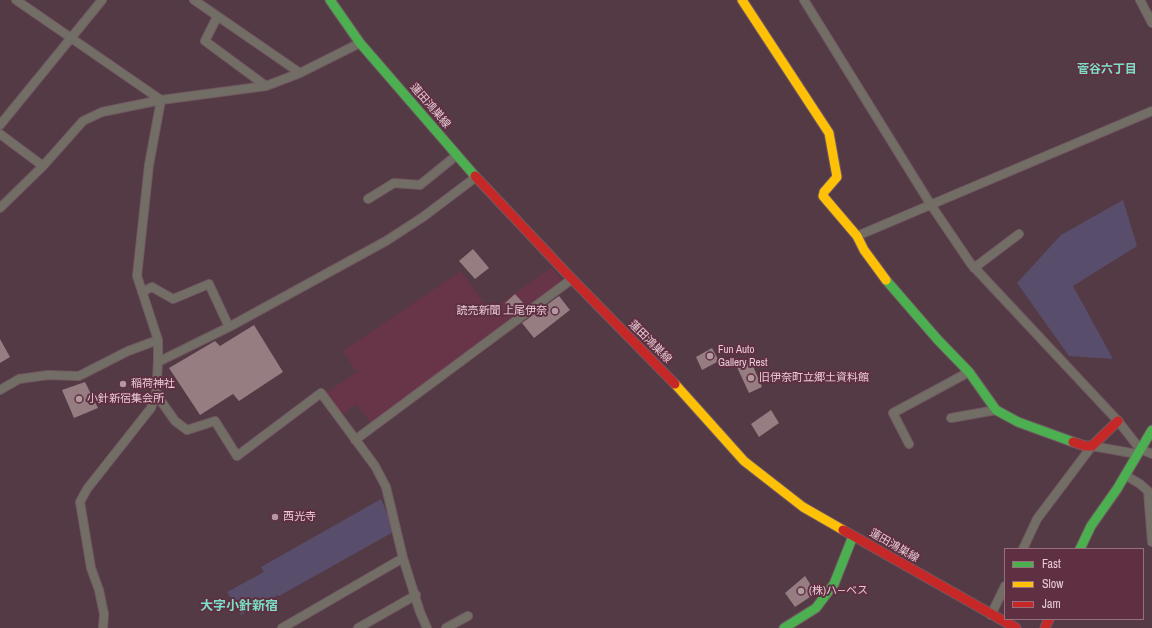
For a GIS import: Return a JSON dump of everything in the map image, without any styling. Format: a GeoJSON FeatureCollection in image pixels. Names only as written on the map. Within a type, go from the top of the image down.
{"type":"FeatureCollection","features":[{"type":"Feature","properties":{"kind":"main road","name":"蓮田鴻巣線"},"geometry":{"type":"LineString","coordinates":[[330,0],[360,43],[476,177],[572,279],[682,391],[744,461],[774,486],[803,507],[1016,628]]}},
{"type":"Feature","properties":{"kind":"main road"},"geometry":{"type":"LineString","coordinates":[[742,0],[829,133],[837,177],[823,196],[857,236],[864,250],[884,278],[938,340],[969,372],[996,410],[1018,422],[1085,446],[1092,446],[1118,421]]}},
{"type":"Feature","properties":{"kind":"main road"},"geometry":{"type":"LineString","coordinates":[[1081,548],[1092,526],[1152,430]]}},
{"type":"Feature","properties":{"kind":"main road"},"geometry":{"type":"LineString","coordinates":[[784,628],[816,608],[834,584],[853,536]]}},
{"type":"Feature","properties":{"kind":"street"},"geometry":{"type":"LineString","coordinates":[[16,0],[70,39],[161,100]]}},
{"type":"Feature","properties":{"kind":"street"},"geometry":{"type":"LineString","coordinates":[[0,125],[102,0]]}},
{"type":"Feature","properties":{"kind":"street"},"geometry":{"type":"LineString","coordinates":[[194,0],[300,73]]}},
{"type":"Feature","properties":{"kind":"street"},"geometry":{"type":"LineString","coordinates":[[804,0],[931,205],[974,268],[1118,421],[1139,452]]}},
{"type":"Feature","properties":{"kind":"street"},"geometry":{"type":"LineString","coordinates":[[1140,0],[1152,23]]}},
{"type":"Feature","properties":{"kind":"street"},"geometry":{"type":"LineString","coordinates":[[217,17],[205,41],[266,86]]}},
{"type":"Feature","properties":{"kind":"street"},"geometry":{"type":"LineString","coordinates":[[1,206],[43,166],[83,121],[102,112],[161,100],[266,86],[300,73],[360,43]]}},
{"type":"Feature","properties":{"kind":"street"},"geometry":{"type":"LineString","coordinates":[[103,628],[104,614],[99,590],[91,568],[80,502],[87,489],[151,408],[156,394],[158,340],[137,276],[149,165],[161,100]]}},
{"type":"Feature","properties":{"kind":"street"},"geometry":{"type":"LineString","coordinates":[[857,236],[1152,111]]}},
{"type":"Feature","properties":{"kind":"street"},"geometry":{"type":"LineString","coordinates":[[0,134],[43,166]]}},
{"type":"Feature","properties":{"kind":"street"},"geometry":{"type":"LineString","coordinates":[[368,199],[394,183],[420,185],[457,155]]}},
{"type":"Feature","properties":{"kind":"street"},"geometry":{"type":"LineString","coordinates":[[158,362],[229,327],[386,241],[423,217],[476,177]]}},
{"type":"Feature","properties":{"kind":"street"},"geometry":{"type":"LineString","coordinates":[[974,268],[1019,234]]}},
{"type":"Feature","properties":{"kind":"street"},"geometry":{"type":"LineString","coordinates":[[355,440],[572,279]]}},
{"type":"Feature","properties":{"kind":"street"},"geometry":{"type":"LineString","coordinates":[[142,292],[152,287],[173,299],[209,284],[229,327]]}},
{"type":"Feature","properties":{"kind":"street"},"geometry":{"type":"LineString","coordinates":[[0,390],[19,379],[48,375],[79,376],[128,351],[158,340]]}},
{"type":"Feature","properties":{"kind":"street"},"geometry":{"type":"LineString","coordinates":[[909,444],[893,413],[969,372]]}},
{"type":"Feature","properties":{"kind":"street"},"geometry":{"type":"LineString","coordinates":[[156,394],[175,421],[187,430],[215,421],[237,456],[321,393],[375,466],[386,487],[403,558],[416,595],[420,612],[427,628]]}},
{"type":"Feature","properties":{"kind":"street"},"geometry":{"type":"LineString","coordinates":[[951,418],[996,410]]}},
{"type":"Feature","properties":{"kind":"street"},"geometry":{"type":"LineString","coordinates":[[1023,548],[1037,519],[1092,446],[1152,454]]}},
{"type":"Feature","properties":{"kind":"street"},"geometry":{"type":"LineString","coordinates":[[1125,475],[1148,491],[1152,542]]}},
{"type":"Feature","properties":{"kind":"street"},"geometry":{"type":"LineString","coordinates":[[282,628],[403,558]]}},
{"type":"Feature","properties":{"kind":"street"},"geometry":{"type":"LineString","coordinates":[[991,614],[1004,588]]}},
{"type":"Feature","properties":{"kind":"street"},"geometry":{"type":"LineString","coordinates":[[358,628],[416,595]]}},
{"type":"Feature","properties":{"kind":"street"},"geometry":{"type":"LineString","coordinates":[[446,628],[468,616]]}},
{"type":"Feature","properties":{"kind":"shaded area"},"geometry":{"type":"Polygon","coordinates":[[[1123,200],[1137,246],[1073,286],[1113,359],[1069,356],[1017,283],[1061,235],[1123,200]]]}},
{"type":"Feature","properties":{"kind":"shaded area"},"geometry":{"type":"Polygon","coordinates":[[[552,267],[562,281],[561,285],[371,423],[356,404],[341,415],[326,393],[357,372],[343,351],[461,271],[490,311],[552,267]]]}},
{"type":"Feature","properties":{"kind":"shaded area"},"geometry":{"type":"Polygon","coordinates":[[[381,499],[395,531],[279,596],[278,595],[241,615],[227,592],[264,572],[261,567],[381,499]]]}},
{"type":"Feature","properties":{"kind":"building"},"geometry":{"type":"Polygon","coordinates":[[[473,249],[489,268],[475,279],[459,261],[473,249]]]}},
{"type":"Feature","properties":{"kind":"building"},"geometry":{"type":"Polygon","coordinates":[[[515,294],[526,306],[516,314],[505,303],[515,294]]]}},
{"type":"Feature","properties":{"kind":"building"},"geometry":{"type":"Polygon","coordinates":[[[559,296],[570,310],[534,338],[522,323],[559,296]]]}},
{"type":"Feature","properties":{"kind":"building"},"geometry":{"type":"Polygon","coordinates":[[[254,325],[283,372],[239,401],[233,394],[200,415],[169,368],[215,341],[220,346],[254,325]]]}},
{"type":"Feature","properties":{"kind":"building"},"geometry":{"type":"Polygon","coordinates":[[[0,339],[10,357],[0,363],[0,339]]]}},
{"type":"Feature","properties":{"kind":"building"},"geometry":{"type":"Polygon","coordinates":[[[712,348],[719,361],[702,370],[696,357],[712,348]]]}},
{"type":"Feature","properties":{"kind":"building"},"geometry":{"type":"Polygon","coordinates":[[[750,359],[762,387],[749,393],[736,365],[750,359]]]}},
{"type":"Feature","properties":{"kind":"building"},"geometry":{"type":"Polygon","coordinates":[[[85,382],[98,408],[74,418],[62,390],[85,382]]]}},
{"type":"Feature","properties":{"kind":"building"},"geometry":{"type":"Polygon","coordinates":[[[771,410],[779,423],[759,437],[751,424],[771,410]]]}},
{"type":"Feature","properties":{"kind":"building"},"geometry":{"type":"Polygon","coordinates":[[[805,576],[816,593],[795,607],[785,593],[805,576]]]}},
{"type":"Feature","properties":{"kind":"traffic: fast"},"geometry":{"type":"LineString","coordinates":[[330,0],[360,43],[475,176]]}},
{"type":"Feature","properties":{"kind":"traffic: fast"},"geometry":{"type":"LineString","coordinates":[[886,280],[938,340],[969,372],[996,410],[1018,422],[1073,442]]}},
{"type":"Feature","properties":{"kind":"traffic: fast"},"geometry":{"type":"LineString","coordinates":[[1080,548],[1091,526],[1117,489],[1152,430]]}},
{"type":"Feature","properties":{"kind":"traffic: fast"},"geometry":{"type":"LineString","coordinates":[[784,628],[816,608],[834,584],[853,536]]}},
{"type":"Feature","properties":{"kind":"traffic: slow"},"geometry":{"type":"LineString","coordinates":[[742,0],[829,133],[837,177],[824,192],[823,196],[857,236],[864,250],[886,280]]}},
{"type":"Feature","properties":{"kind":"traffic: slow"},"geometry":{"type":"LineString","coordinates":[[675,384],[744,461],[803,507],[843,530]]}},
{"type":"Feature","properties":{"kind":"traffic: jam"},"geometry":{"type":"LineString","coordinates":[[475,176],[572,279],[675,384]]}},
{"type":"Feature","properties":{"kind":"traffic: jam"},"geometry":{"type":"LineString","coordinates":[[1073,442],[1085,446],[1092,446],[1118,421]]}},
{"type":"Feature","properties":{"kind":"traffic: jam"},"geometry":{"type":"LineString","coordinates":[[843,530],[1016,628]]}},
{"type":"Feature","properties":{"kind":"traffic: jam"},"geometry":{"type":"LineString","coordinates":[[1045,628],[1049,620]]}},
{"type":"Feature","properties":{"kind":"place","name":"読売新聞 上尾伊奈"},"geometry":{"type":"Point","coordinates":[555,311]}},
{"type":"Feature","properties":{"kind":"place","name":"Fun Auto Gallery Rest"},"geometry":{"type":"Point","coordinates":[710,356]}},
{"type":"Feature","properties":{"kind":"place","name":"旧伊奈町立郷土資料館"},"geometry":{"type":"Point","coordinates":[751,378]}},
{"type":"Feature","properties":{"kind":"place","name":"稲荷神社"},"geometry":{"type":"Point","coordinates":[123,384]}},
{"type":"Feature","properties":{"kind":"place","name":"小針新宿集会所"},"geometry":{"type":"Point","coordinates":[79,399]}},
{"type":"Feature","properties":{"kind":"place","name":"西光寺"},"geometry":{"type":"Point","coordinates":[275,517]}},
{"type":"Feature","properties":{"kind":"place","name":"(株)ハ―ベス"},"geometry":{"type":"Point","coordinates":[801,591]}},
{"type":"Feature","properties":{"kind":"district","name":"菅谷六丁目"},"geometry":{"type":"Point","coordinates":[1107,70]}},
{"type":"Feature","properties":{"kind":"district","name":"大字小針新宿"},"geometry":{"type":"Point","coordinates":[239,607]}}]}
